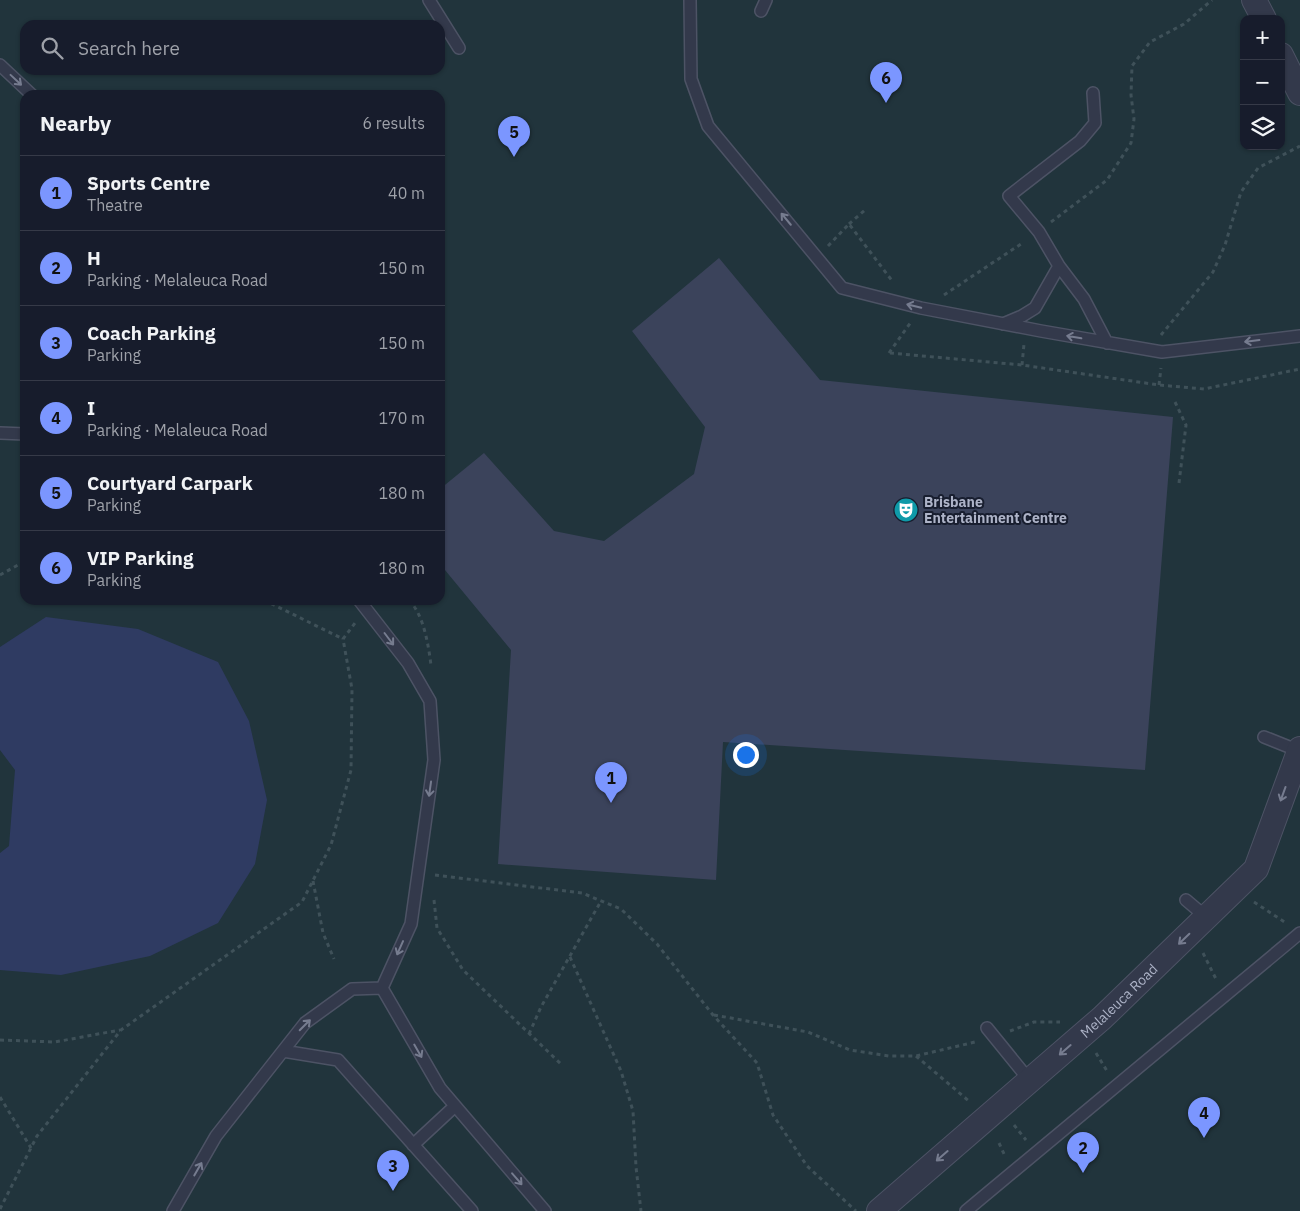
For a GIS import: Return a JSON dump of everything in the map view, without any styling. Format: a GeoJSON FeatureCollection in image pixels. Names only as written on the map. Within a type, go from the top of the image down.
{"type":"FeatureCollection","features":[{"type":"Feature","properties":{"kind":"street"},"geometry":{"type":"LineString","coordinates":[[1254,0],[1262,15]]}},
{"type":"Feature","properties":{"kind":"street"},"geometry":{"type":"LineString","coordinates":[[1284,60],[1300,92]]}},
{"type":"Feature","properties":{"kind":"street","name":"Melaleuca Road"},"geometry":{"type":"LineString","coordinates":[[879,1211],[1082,1035],[1256,869],[1300,750]]}},
{"type":"Feature","properties":{"kind":"lane"},"geometry":{"type":"LineString","coordinates":[[429,0],[442,20]]}},
{"type":"Feature","properties":{"kind":"lane"},"geometry":{"type":"LineString","coordinates":[[690,0],[691,79],[708,126],[842,288],[921,308],[1162,352],[1300,336]]}},
{"type":"Feature","properties":{"kind":"lane"},"geometry":{"type":"LineString","coordinates":[[761,11],[766,0]]}},
{"type":"Feature","properties":{"kind":"lane"},"geometry":{"type":"LineString","coordinates":[[445,26],[459,48]]}},
{"type":"Feature","properties":{"kind":"lane"},"geometry":{"type":"LineString","coordinates":[[0,65],[27,90]]}},
{"type":"Feature","properties":{"kind":"lane"},"geometry":{"type":"LineString","coordinates":[[1093,94],[1095,123],[1080,141],[1009,196],[1039,232],[1059,266],[1084,299],[1107,343]]}},
{"type":"Feature","properties":{"kind":"lane"},"geometry":{"type":"LineString","coordinates":[[1003,324],[1035,308],[1059,266]]}},
{"type":"Feature","properties":{"kind":"lane"},"geometry":{"type":"LineString","coordinates":[[0,433],[20,434]]}},
{"type":"Feature","properties":{"kind":"lane"},"geometry":{"type":"LineString","coordinates":[[364,605],[408,663],[430,701],[434,760],[411,924],[382,988]]}},
{"type":"Feature","properties":{"kind":"lane"},"geometry":{"type":"LineString","coordinates":[[1264,737],[1300,750]]}},
{"type":"Feature","properties":{"kind":"lane"},"geometry":{"type":"LineString","coordinates":[[1186,900],[1206,917]]}},
{"type":"Feature","properties":{"kind":"lane"},"geometry":{"type":"LineString","coordinates":[[966,1211],[1225,995],[1296,930]]}},
{"type":"Feature","properties":{"kind":"lane"},"geometry":{"type":"LineString","coordinates":[[173,1211],[216,1136],[305,1023],[352,989],[382,988]]}},
{"type":"Feature","properties":{"kind":"lane"},"geometry":{"type":"LineString","coordinates":[[382,988],[440,1088],[545,1211]]}},
{"type":"Feature","properties":{"kind":"lane"},"geometry":{"type":"LineString","coordinates":[[990,1032],[1030,1081]]}},
{"type":"Feature","properties":{"kind":"lane"},"geometry":{"type":"LineString","coordinates":[[283,1050],[338,1060],[472,1211]]}},
{"type":"Feature","properties":{"kind":"lane"},"geometry":{"type":"LineString","coordinates":[[413,1144],[455,1106]]}},
{"type":"Feature","properties":{"kind":"path"},"geometry":{"type":"LineString","coordinates":[[1212,0],[1184,24],[1150,42],[1132,66],[1131,95],[1134,119],[1131,143],[1107,180],[1039,232],[921,308],[889,353],[1022,366],[1159,385],[1204,389],[1300,370]]}},
{"type":"Feature","properties":{"kind":"path"},"geometry":{"type":"LineString","coordinates":[[1162,352],[1161,336],[1213,272],[1225,245],[1241,192],[1258,168],[1300,146]]}},
{"type":"Feature","properties":{"kind":"path"},"geometry":{"type":"LineString","coordinates":[[817,257],[865,210]]}},
{"type":"Feature","properties":{"kind":"path"},"geometry":{"type":"LineString","coordinates":[[849,224],[898,289]]}},
{"type":"Feature","properties":{"kind":"path"},"geometry":{"type":"LineString","coordinates":[[1175,402],[1186,424],[1179,483]]}},
{"type":"Feature","properties":{"kind":"path"},"geometry":{"type":"LineString","coordinates":[[0,575],[20,565]]}},
{"type":"Feature","properties":{"kind":"path"},"geometry":{"type":"LineString","coordinates":[[274,605],[343,639]]}},
{"type":"Feature","properties":{"kind":"path"},"geometry":{"type":"LineString","coordinates":[[414,605],[428,644],[432,671]]}},
{"type":"Feature","properties":{"kind":"path"},"geometry":{"type":"LineString","coordinates":[[0,1209],[37,1136],[121,1030],[302,902],[331,845],[351,770],[352,689],[343,639],[354,623]]}},
{"type":"Feature","properties":{"kind":"path"},"geometry":{"type":"LineString","coordinates":[[432,875],[582,893],[622,909],[657,944],[713,1015],[757,1063],[773,1115],[807,1166],[856,1211]]}},
{"type":"Feature","properties":{"kind":"path"},"geometry":{"type":"LineString","coordinates":[[313,880],[323,933],[334,959]]}},
{"type":"Feature","properties":{"kind":"path"},"geometry":{"type":"LineString","coordinates":[[433,893],[437,928],[463,970],[562,1065]]}},
{"type":"Feature","properties":{"kind":"path"},"geometry":{"type":"LineString","coordinates":[[529,1034],[601,901]]}},
{"type":"Feature","properties":{"kind":"path"},"geometry":{"type":"LineString","coordinates":[[1253,902],[1296,930]]}},
{"type":"Feature","properties":{"kind":"path"},"geometry":{"type":"LineString","coordinates":[[1200,946],[1225,995]]}},
{"type":"Feature","properties":{"kind":"path"},"geometry":{"type":"LineString","coordinates":[[570,957],[621,1071],[633,1111],[641,1211]]}},
{"type":"Feature","properties":{"kind":"path"},"geometry":{"type":"LineString","coordinates":[[713,1015],[808,1032],[850,1050],[890,1056],[916,1056],[970,1044],[990,1032],[1034,1022],[1060,1022],[1082,1035],[1117,1085]]}},
{"type":"Feature","properties":{"kind":"path"},"geometry":{"type":"LineString","coordinates":[[0,1040],[55,1042],[121,1030]]}},
{"type":"Feature","properties":{"kind":"path"},"geometry":{"type":"LineString","coordinates":[[916,1056],[988,1117]]}},
{"type":"Feature","properties":{"kind":"path"},"geometry":{"type":"LineString","coordinates":[[0,1097],[31,1148]]}},
{"type":"Feature","properties":{"kind":"path"},"geometry":{"type":"LineString","coordinates":[[1013,1124],[1037,1152]]}},
{"type":"Feature","properties":{"kind":"shaded area","name":"Brisbane Entertainment Centre"},"geometry":{"type":"Polygon","coordinates":[[[0,0],[1300,0],[1300,1211],[0,1211],[0,0]]]}},
{"type":"Feature","properties":{"kind":"water"},"geometry":{"type":"Polygon","coordinates":[[[46,617],[138,629],[218,662],[249,721],[267,800],[255,864],[218,923],[150,956],[61,975],[0,970],[0,853],[9,846],[15,770],[0,750],[0,647],[46,617]]]}},
{"type":"Feature","properties":{"kind":"building","name":"Brisbane Entertainment Centre"},"geometry":{"type":"Polygon","coordinates":[[[719,258],[820,380],[1173,417],[1145,770],[723,742],[716,880],[498,864],[511,650],[445,570],[445,485],[484,453],[554,531],[604,541],[694,474],[705,427],[632,331],[719,258]]]}},
{"type":"Feature","properties":{"kind":"place","name":"VIP Parking"},"geometry":{"type":"Point","coordinates":[886,103]}},
{"type":"Feature","properties":{"kind":"place","name":"Courtyard Carpark"},"geometry":{"type":"Point","coordinates":[514,157]}},
{"type":"Feature","properties":{"kind":"place","name":"Brisbane Entertainment Centre"},"geometry":{"type":"Point","coordinates":[906,510]}},
{"type":"Feature","properties":{"kind":"place","name":"Sports Centre"},"geometry":{"type":"Point","coordinates":[611,803]}},
{"type":"Feature","properties":{"kind":"place","name":"I"},"geometry":{"type":"Point","coordinates":[1204,1138]}},
{"type":"Feature","properties":{"kind":"place","name":"H"},"geometry":{"type":"Point","coordinates":[1083,1173]}},
{"type":"Feature","properties":{"kind":"place","name":"Coach Parking"},"geometry":{"type":"Point","coordinates":[393,1191]}}]}
